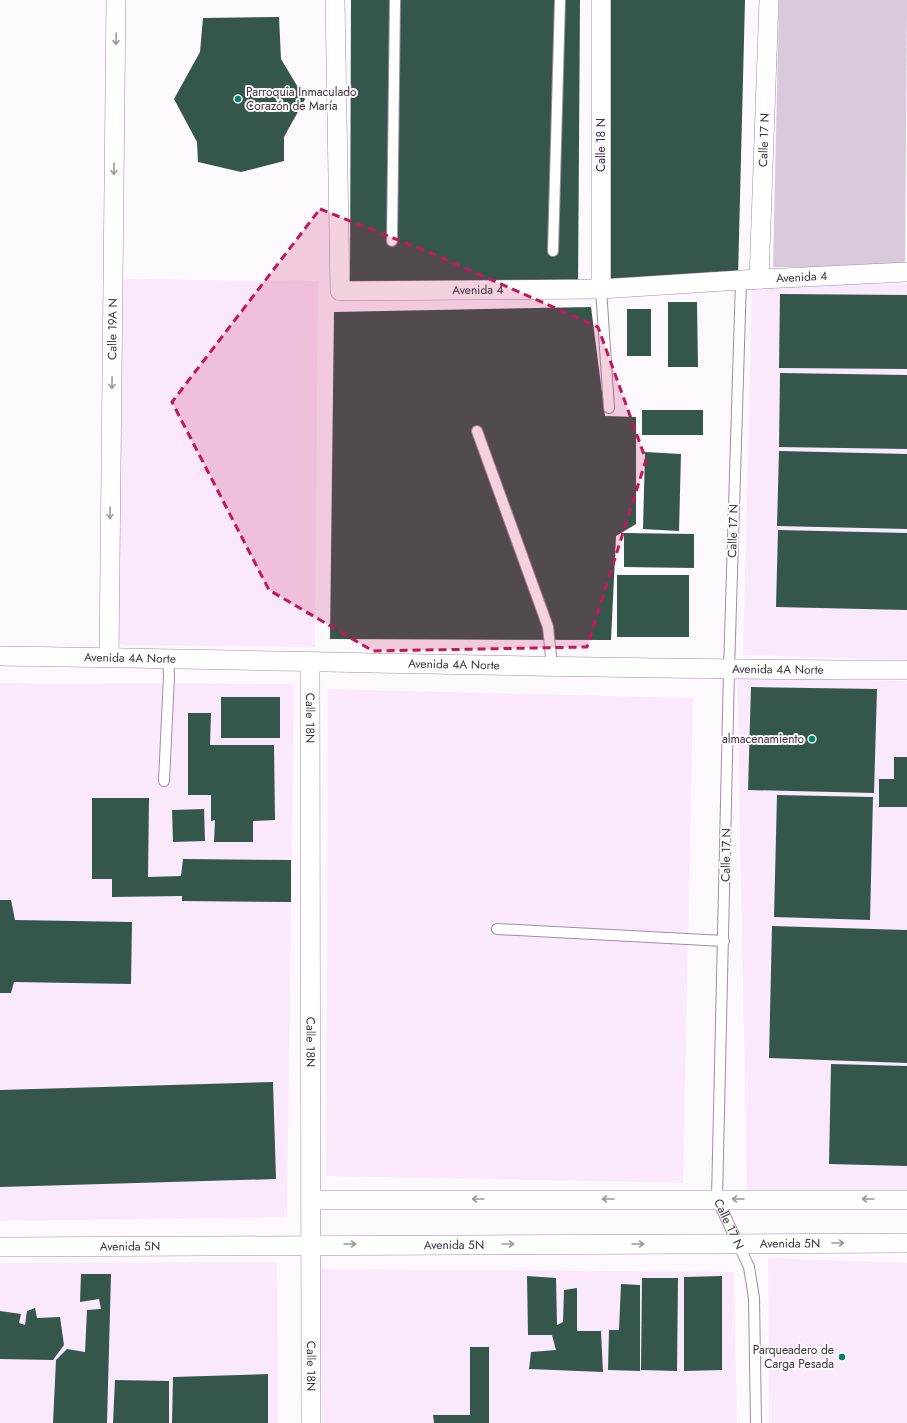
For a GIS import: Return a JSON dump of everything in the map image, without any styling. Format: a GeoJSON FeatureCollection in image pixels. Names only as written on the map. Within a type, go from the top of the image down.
{"type":"FeatureCollection","features":[{"type":"Feature","properties":{"kind":"street","name":"Calle 19A N"},"geometry":{"type":"LineString","coordinates":[[109,657],[116,0]]}},
{"type":"Feature","properties":{"kind":"street","name":"Avenida 4"},"geometry":{"type":"LineString","coordinates":[[335,0],[340,291],[601,289],[907,272]]}},
{"type":"Feature","properties":{"kind":"street","name":"Calle 18 N"},"geometry":{"type":"LineString","coordinates":[[601,0],[601,289]]}},
{"type":"Feature","properties":{"kind":"street","name":"Calle 17 N"},"geometry":{"type":"LineString","coordinates":[[750,280],[769,0]]}},
{"type":"Feature","properties":{"kind":"street","name":"Avenida 4A Norte"},"geometry":{"type":"LineString","coordinates":[[0,656],[729,670],[907,670]]}},
{"type":"Feature","properties":{"kind":"street","name":"Calle 18N"},"geometry":{"type":"LineString","coordinates":[[310,662],[311,1423]]}},
{"type":"Feature","properties":{"kind":"street"},"geometry":{"type":"LineString","coordinates":[[311,1200],[907,1200]]}},
{"type":"Feature","properties":{"kind":"street","name":"Avenida 5N"},"geometry":{"type":"LineString","coordinates":[[0,1247],[311,1244],[907,1243]]}},
{"type":"Feature","properties":{"kind":"lane"},"geometry":{"type":"LineString","coordinates":[[392,241],[395,0]]}},
{"type":"Feature","properties":{"kind":"lane"},"geometry":{"type":"LineString","coordinates":[[553,251],[560,0]]}},
{"type":"Feature","properties":{"kind":"lane","name":"Calle 17 N"},"geometry":{"type":"LineString","coordinates":[[750,280],[729,670],[717,1199],[749,1267],[754,1298],[756,1423]]}},
{"type":"Feature","properties":{"kind":"lane"},"geometry":{"type":"LineString","coordinates":[[601,289],[609,408]]}},
{"type":"Feature","properties":{"kind":"lane"},"geometry":{"type":"LineString","coordinates":[[477,431],[548,627],[552,667]]}},
{"type":"Feature","properties":{"kind":"lane"},"geometry":{"type":"LineString","coordinates":[[164,781],[169,676],[168,659]]}},
{"type":"Feature","properties":{"kind":"lane"},"geometry":{"type":"LineString","coordinates":[[497,929],[724,941]]}},
{"type":"Feature","properties":{"kind":"highlighted area"},"geometry":{"type":"Polygon","coordinates":[[[320,209],[431,253],[598,327],[646,460],[587,647],[373,651],[269,590],[172,402],[320,209]]]}},
{"type":"Feature","properties":{"kind":"shaded area"},"geometry":{"type":"Polygon","coordinates":[[[779,0],[907,0],[905,268],[773,267],[779,0]]]}},
{"type":"Feature","properties":{"kind":"shaded area"},"geometry":{"type":"Polygon","coordinates":[[[115,279],[318,281],[315,647],[111,645],[115,279]]]}},
{"type":"Feature","properties":{"kind":"shaded area"},"geometry":{"type":"Polygon","coordinates":[[[752,283],[907,284],[907,660],[743,655],[752,283]]]}},
{"type":"Feature","properties":{"kind":"shaded area"},"geometry":{"type":"Polygon","coordinates":[[[737,677],[907,681],[907,1194],[747,1191],[737,677]]]}},
{"type":"Feature","properties":{"kind":"shaded area"},"geometry":{"type":"Polygon","coordinates":[[[0,683],[294,684],[287,1217],[0,1221],[0,683]]]}},
{"type":"Feature","properties":{"kind":"shaded area"},"geometry":{"type":"Polygon","coordinates":[[[328,689],[693,698],[683,1183],[326,1176],[328,689]]]}},
{"type":"Feature","properties":{"kind":"shaded area","name":"Parqueadero de Carga Pesada"},"geometry":{"type":"Polygon","coordinates":[[[768,1258],[907,1263],[907,1423],[769,1423],[768,1258]]]}},
{"type":"Feature","properties":{"kind":"shaded area"},"geometry":{"type":"Polygon","coordinates":[[[277,1262],[278,1423],[0,1423],[0,1263],[277,1262]]]}},
{"type":"Feature","properties":{"kind":"shaded area"},"geometry":{"type":"Polygon","coordinates":[[[320,1269],[734,1272],[737,1423],[322,1423],[320,1269]]]}},
{"type":"Feature","properties":{"kind":"building"},"geometry":{"type":"Polygon","coordinates":[[[351,0],[580,0],[578,288],[350,286],[351,0]]]}},
{"type":"Feature","properties":{"kind":"building"},"geometry":{"type":"Polygon","coordinates":[[[610,0],[745,0],[738,277],[609,283],[610,0]]]}},
{"type":"Feature","properties":{"kind":"building"},"geometry":{"type":"Polygon","coordinates":[[[279,17],[281,59],[305,99],[284,137],[284,161],[241,172],[198,162],[197,142],[174,99],[200,52],[203,18],[279,17]]]}},
{"type":"Feature","properties":{"kind":"building"},"geometry":{"type":"Polygon","coordinates":[[[780,294],[907,295],[907,369],[779,368],[780,294]]]}},
{"type":"Feature","properties":{"kind":"building"},"geometry":{"type":"Polygon","coordinates":[[[668,302],[697,302],[698,367],[668,367],[668,302]]]}},
{"type":"Feature","properties":{"kind":"building"},"geometry":{"type":"Polygon","coordinates":[[[591,307],[605,416],[636,417],[636,524],[616,536],[611,640],[330,639],[334,312],[591,307]]]}},
{"type":"Feature","properties":{"kind":"building"},"geometry":{"type":"Polygon","coordinates":[[[627,309],[651,309],[651,356],[627,356],[627,309]]]}},
{"type":"Feature","properties":{"kind":"building"},"geometry":{"type":"Polygon","coordinates":[[[780,373],[907,375],[907,449],[779,447],[780,373]]]}},
{"type":"Feature","properties":{"kind":"building"},"geometry":{"type":"Polygon","coordinates":[[[642,410],[703,410],[703,435],[642,435],[642,410]]]}},
{"type":"Feature","properties":{"kind":"building"},"geometry":{"type":"Polygon","coordinates":[[[779,451],[907,454],[907,529],[777,526],[779,451]]]}},
{"type":"Feature","properties":{"kind":"building"},"geometry":{"type":"Polygon","coordinates":[[[645,452],[681,454],[679,531],[643,529],[645,452]]]}},
{"type":"Feature","properties":{"kind":"building"},"geometry":{"type":"Polygon","coordinates":[[[778,530],[907,533],[907,610],[776,607],[778,530]]]}},
{"type":"Feature","properties":{"kind":"building"},"geometry":{"type":"Polygon","coordinates":[[[624,533],[694,534],[694,568],[624,567],[624,533]]]}},
{"type":"Feature","properties":{"kind":"building"},"geometry":{"type":"Polygon","coordinates":[[[617,575],[689,575],[689,637],[617,637],[617,575]]]}},
{"type":"Feature","properties":{"kind":"building","name":"almacenamiento"},"geometry":{"type":"Polygon","coordinates":[[[751,687],[877,689],[874,793],[748,790],[751,687]]]}},
{"type":"Feature","properties":{"kind":"building"},"geometry":{"type":"Polygon","coordinates":[[[221,697],[280,697],[280,738],[221,738],[221,697]]]}},
{"type":"Feature","properties":{"kind":"building"},"geometry":{"type":"Polygon","coordinates":[[[188,713],[211,713],[210,745],[274,745],[275,820],[253,821],[253,842],[214,842],[215,820],[211,821],[211,795],[188,795],[188,713]]]}},
{"type":"Feature","properties":{"kind":"building"},"geometry":{"type":"Polygon","coordinates":[[[894,757],[907,757],[907,807],[879,807],[879,779],[894,779],[894,757]]]}},
{"type":"Feature","properties":{"kind":"building"},"geometry":{"type":"Polygon","coordinates":[[[777,795],[873,797],[870,920],[774,917],[777,795]]]}},
{"type":"Feature","properties":{"kind":"building"},"geometry":{"type":"Polygon","coordinates":[[[92,798],[149,798],[148,877],[181,876],[183,859],[291,860],[291,902],[182,901],[182,896],[112,897],[112,879],[92,879],[92,798]]]}},
{"type":"Feature","properties":{"kind":"building"},"geometry":{"type":"Polygon","coordinates":[[[204,809],[205,841],[173,842],[172,810],[204,809]]]}},
{"type":"Feature","properties":{"kind":"building"},"geometry":{"type":"Polygon","coordinates":[[[0,900],[11,900],[15,920],[132,922],[131,984],[14,982],[11,993],[0,993],[0,900]]]}},
{"type":"Feature","properties":{"kind":"building"},"geometry":{"type":"Polygon","coordinates":[[[772,926],[907,930],[907,1063],[769,1058],[772,926]]]}},
{"type":"Feature","properties":{"kind":"building"},"geometry":{"type":"Polygon","coordinates":[[[831,1064],[907,1066],[907,1166],[829,1164],[831,1064]]]}},
{"type":"Feature","properties":{"kind":"building"},"geometry":{"type":"Polygon","coordinates":[[[273,1082],[276,1179],[0,1187],[0,1090],[273,1082]]]}},
{"type":"Feature","properties":{"kind":"building"},"geometry":{"type":"Polygon","coordinates":[[[81,1274],[111,1274],[107,1423],[53,1423],[56,1360],[67,1349],[85,1352],[87,1310],[101,1309],[99,1299],[80,1302],[81,1274]]]}},
{"type":"Feature","properties":{"kind":"building"},"geometry":{"type":"Polygon","coordinates":[[[527,1276],[556,1278],[557,1325],[563,1322],[564,1290],[577,1288],[577,1331],[601,1331],[603,1372],[529,1369],[531,1352],[556,1350],[552,1335],[528,1335],[527,1276]]]}},
{"type":"Feature","properties":{"kind":"building"},"geometry":{"type":"Polygon","coordinates":[[[722,1276],[722,1370],[684,1371],[684,1277],[722,1276]]]}},
{"type":"Feature","properties":{"kind":"building"},"geometry":{"type":"Polygon","coordinates":[[[642,1278],[678,1278],[677,1371],[641,1370],[642,1278]]]}},
{"type":"Feature","properties":{"kind":"building"},"geometry":{"type":"Polygon","coordinates":[[[621,1284],[640,1285],[640,1371],[608,1370],[609,1330],[619,1330],[621,1284]]]}},
{"type":"Feature","properties":{"kind":"building"},"geometry":{"type":"Polygon","coordinates":[[[35,1308],[37,1318],[60,1317],[64,1345],[53,1360],[0,1359],[0,1311],[21,1314],[19,1323],[25,1325],[27,1311],[35,1308]]]}},
{"type":"Feature","properties":{"kind":"building"},"geometry":{"type":"Polygon","coordinates":[[[470,1347],[489,1347],[489,1423],[434,1423],[433,1415],[470,1415],[470,1347]]]}},
{"type":"Feature","properties":{"kind":"building"},"geometry":{"type":"Polygon","coordinates":[[[268,1374],[268,1423],[172,1423],[173,1377],[268,1374]]]}},
{"type":"Feature","properties":{"kind":"building"},"geometry":{"type":"Polygon","coordinates":[[[115,1380],[169,1381],[169,1423],[113,1423],[115,1380]]]}},
{"type":"Feature","properties":{"kind":"place","name":"Parroquia Inmaculado Corazón de María"},"geometry":{"type":"Point","coordinates":[238,99]}},
{"type":"Feature","properties":{"kind":"place","name":"almacenamiento"},"geometry":{"type":"Point","coordinates":[812,739]}},
{"type":"Feature","properties":{"kind":"place","name":"Parqueadero de Carga Pesada"},"geometry":{"type":"Point","coordinates":[842,1357]}}]}
